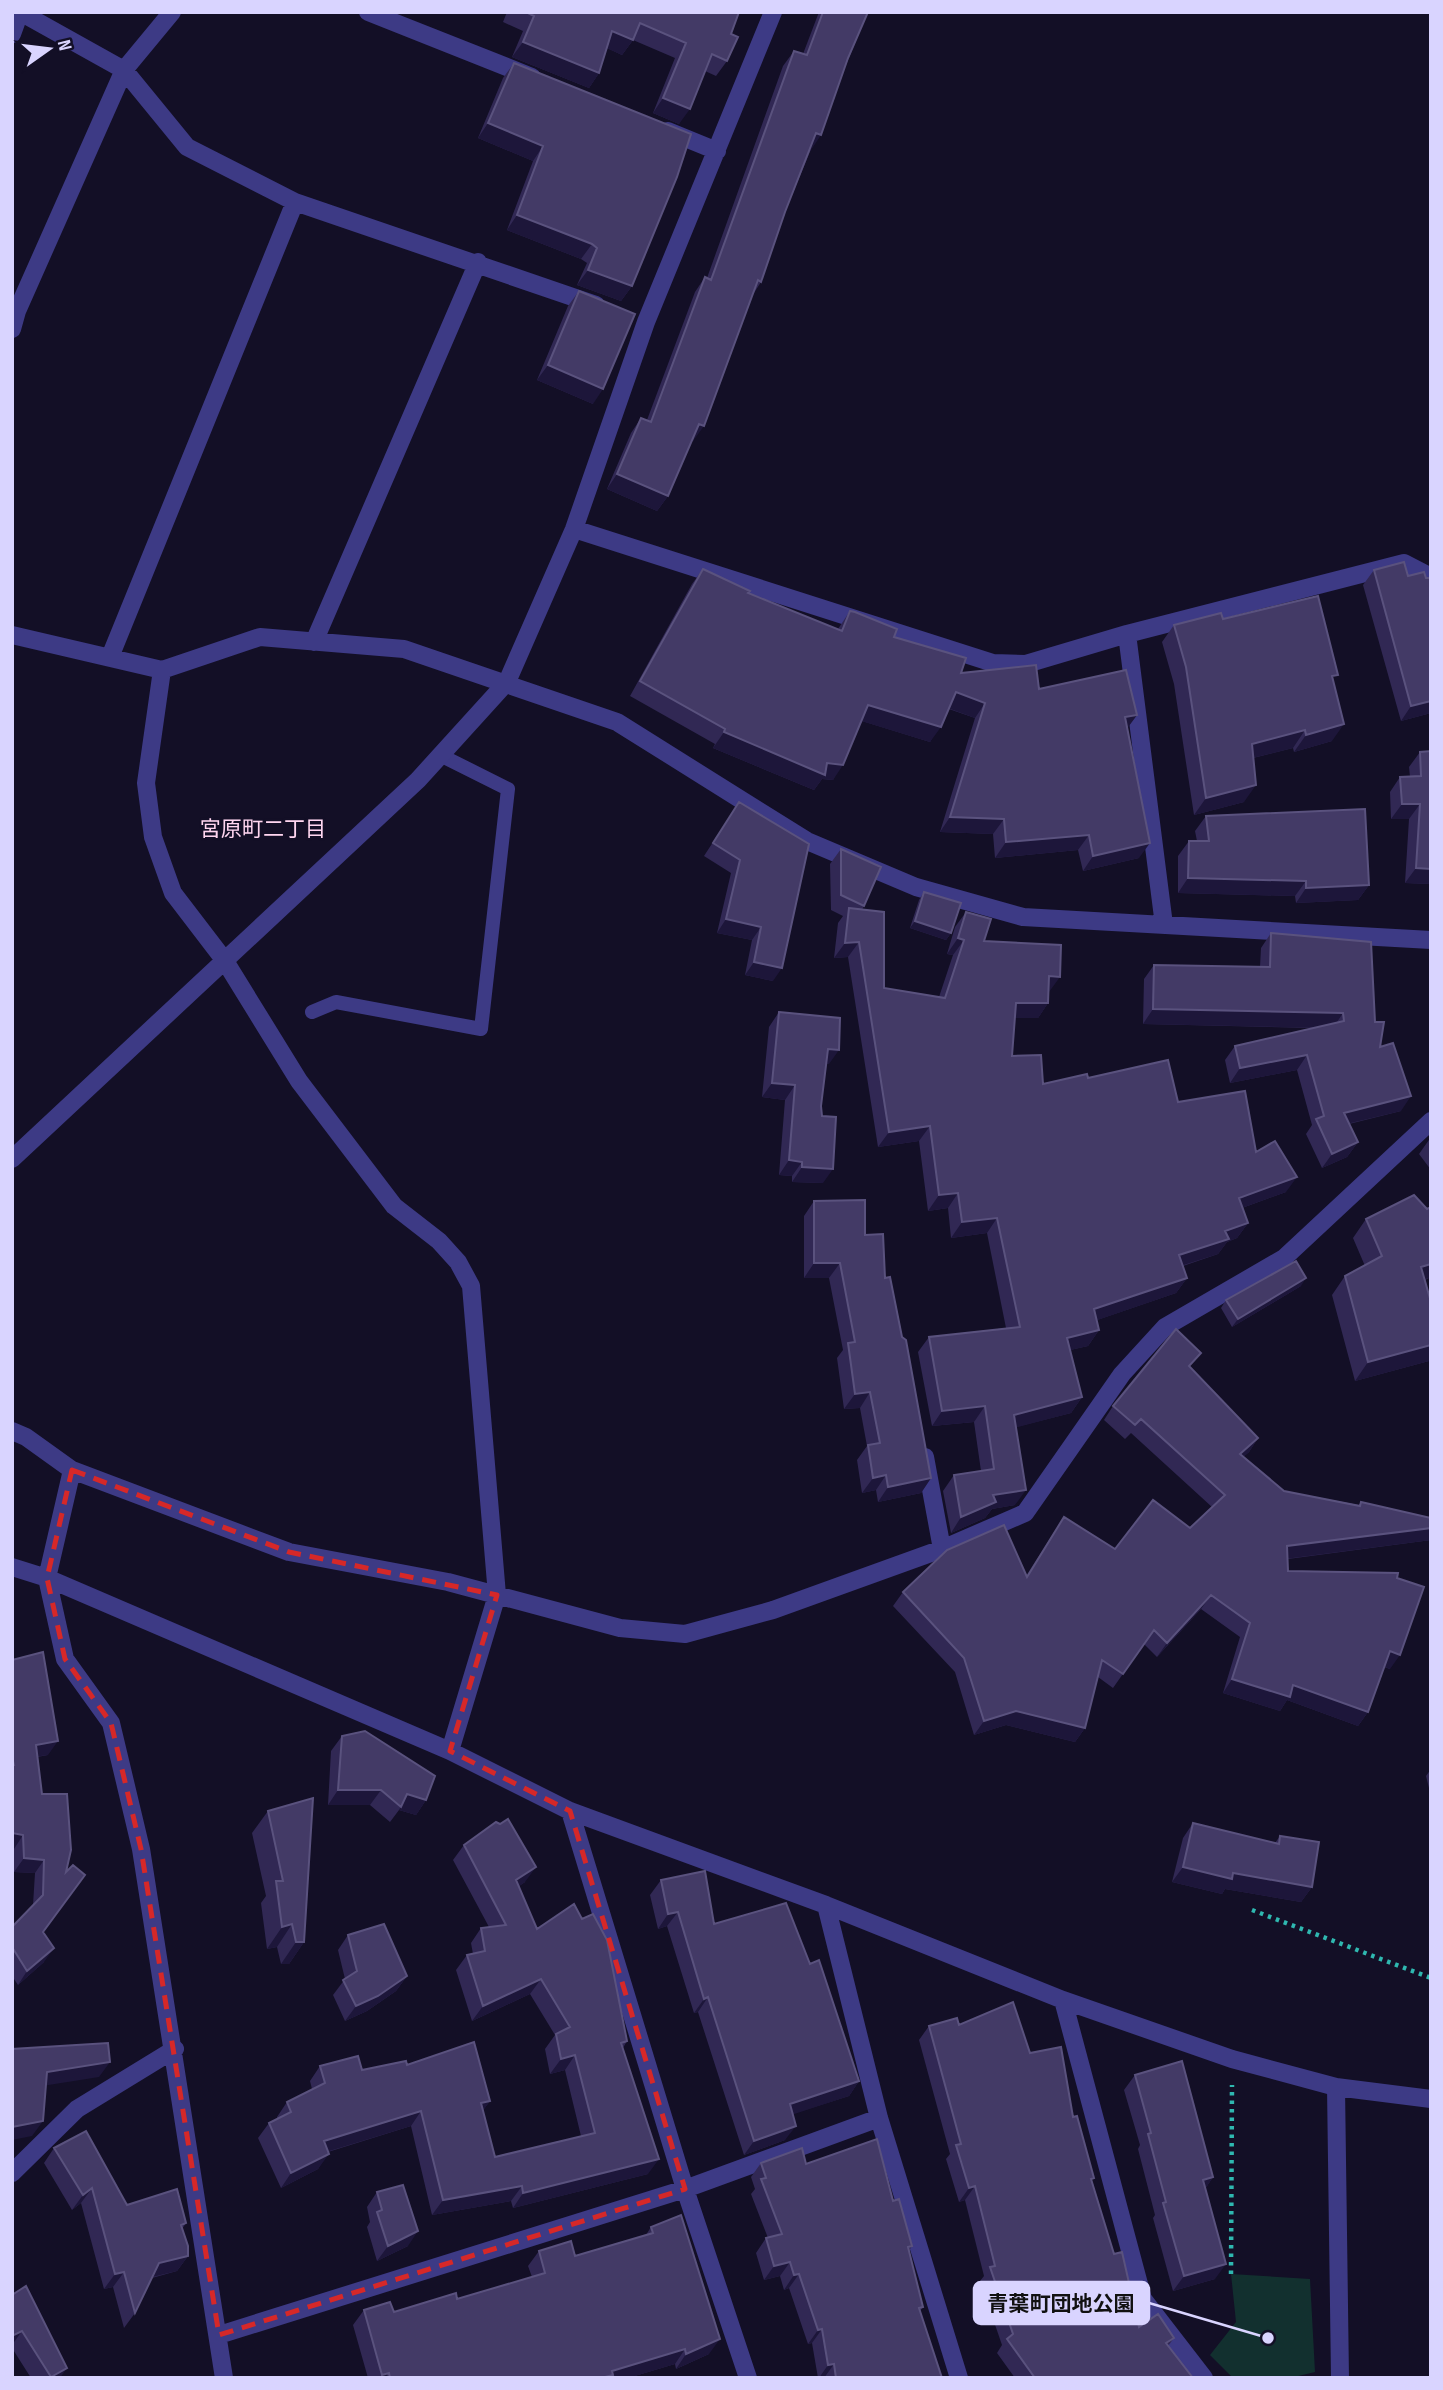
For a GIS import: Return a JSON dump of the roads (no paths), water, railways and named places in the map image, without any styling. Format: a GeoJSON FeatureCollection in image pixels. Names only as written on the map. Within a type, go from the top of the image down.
{"type":"FeatureCollection","features":[{"type":"Feature","properties":{"kind":"street"},"geometry":{"type":"LineString","coordinates":[[12,34],[20,12],[124,70],[187,147],[295,202],[478,262],[607,309]]}},
{"type":"Feature","properties":{"kind":"street"},"geometry":{"type":"LineString","coordinates":[[12,329],[17,311],[124,70],[172,12]]}},
{"type":"Feature","properties":{"kind":"street"},"geometry":{"type":"LineString","coordinates":[[368,12],[549,84]]}},
{"type":"Feature","properties":{"kind":"street"},"geometry":{"type":"LineString","coordinates":[[12,1159],[225,961],[440,755],[507,682],[574,529],[639,320],[717,151],[773,12]]}},
{"type":"Feature","properties":{"kind":"street"},"geometry":{"type":"LineString","coordinates":[[653,125],[717,151]]}},
{"type":"Feature","properties":{"kind":"street"},"geometry":{"type":"LineString","coordinates":[[110,657],[295,202]]}},
{"type":"Feature","properties":{"kind":"street"},"geometry":{"type":"LineString","coordinates":[[313,642],[478,262]]}},
{"type":"Feature","properties":{"kind":"street"},"geometry":{"type":"LineString","coordinates":[[574,529],[993,663],[1026,664],[1127,634],[1404,563],[1431,577]]}},
{"type":"Feature","properties":{"kind":"street"},"geometry":{"type":"LineString","coordinates":[[1127,634],[1164,925]]}},
{"type":"Feature","properties":{"kind":"street"},"geometry":{"type":"LineString","coordinates":[[12,635],[162,670],[260,637],[404,649],[507,682],[617,722],[807,841],[916,887],[1023,917],[1431,940]]}},
{"type":"Feature","properties":{"kind":"street"},"geometry":{"type":"LineString","coordinates":[[162,670],[146,783],[153,837],[173,893],[225,961],[307,1091],[394,1206],[439,1241],[458,1262],[471,1286],[497,1595],[450,1751]]}},
{"type":"Feature","properties":{"kind":"street"},"geometry":{"type":"LineString","coordinates":[[12,1431],[26,1437],[72,1470],[289,1552],[497,1595],[620,1628],[685,1634],[773,1610],[942,1549],[1026,1513],[1122,1374],[1165,1328],[1284,1258],[1431,1121]]}},
{"type":"Feature","properties":{"kind":"street"},"geometry":{"type":"LineString","coordinates":[[923,1443],[942,1549]]}},
{"type":"Feature","properties":{"kind":"street"},"geometry":{"type":"LineString","coordinates":[[72,1470],[47,1578],[65,1659],[111,1723],[141,1849],[224,2378]]}},
{"type":"Feature","properties":{"kind":"street"},"geometry":{"type":"LineString","coordinates":[[12,1567],[47,1578],[450,1751],[570,1811],[826,1905],[1063,2000],[1232,2059],[1336,2087],[1431,2099]]}},
{"type":"Feature","properties":{"kind":"street"},"geometry":{"type":"LineString","coordinates":[[570,1811],[685,2189],[748,2378]]}},
{"type":"Feature","properties":{"kind":"street"},"geometry":{"type":"LineString","coordinates":[[826,1905],[879,2118],[959,2378]]}},
{"type":"Feature","properties":{"kind":"street"},"geometry":{"type":"LineString","coordinates":[[1063,2000],[1143,2299],[1204,2378]]}},
{"type":"Feature","properties":{"kind":"street"},"geometry":{"type":"LineString","coordinates":[[12,2173],[77,2109],[174,2049]]}},
{"type":"Feature","properties":{"kind":"street"},"geometry":{"type":"LineString","coordinates":[[1336,2087],[1340,2378]]}},
{"type":"Feature","properties":{"kind":"street"},"geometry":{"type":"LineString","coordinates":[[219,2335],[685,2189],[879,2118]]}},
{"type":"Feature","properties":{"kind":"lane"},"geometry":{"type":"LineString","coordinates":[[312,1012],[336,1002],[481,1028],[508,789],[440,755]]}},
{"type":"Feature","properties":{"kind":"place","name":"青葉町団地公園"},"geometry":{"type":"Point","coordinates":[1268,2338]}},
{"type":"Feature","properties":{"kind":"district","name":"宮原町二丁目"},"geometry":{"type":"Point","coordinates":[263,829]}}]}
